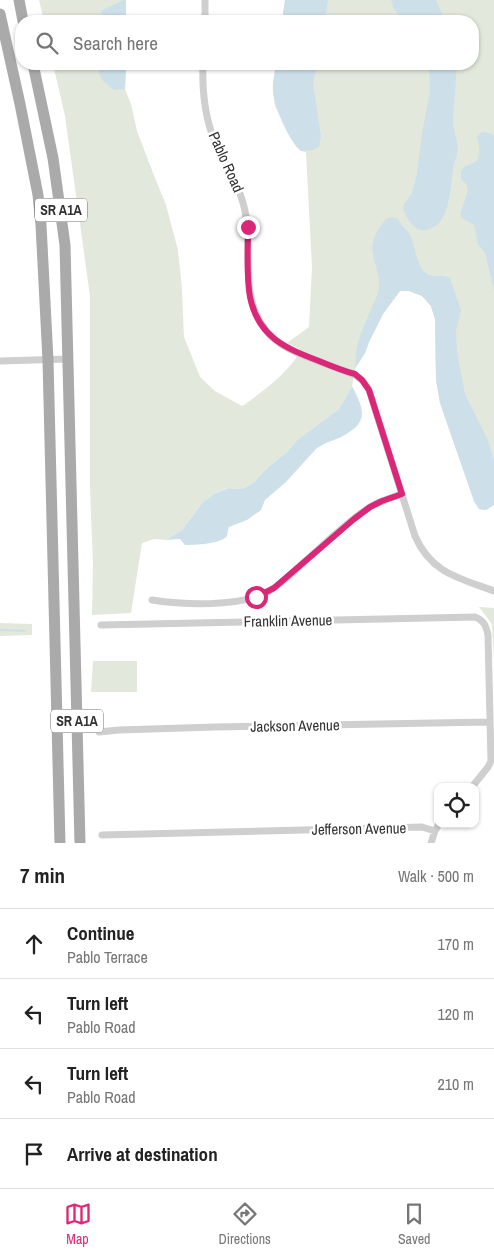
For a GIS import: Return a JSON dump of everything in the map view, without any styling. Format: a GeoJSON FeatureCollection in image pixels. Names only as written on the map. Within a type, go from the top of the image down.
{"type":"FeatureCollection","features":[{"type":"Feature","properties":{"kind":"main road"},"geometry":{"type":"LineString","coordinates":[[18,0],[22,15]]}},
{"type":"Feature","properties":{"kind":"main road","name":"SR A1A"},"geometry":{"type":"LineString","coordinates":[[0,14],[38,195],[41,225],[48,360],[60,843]]}},
{"type":"Feature","properties":{"kind":"main road","name":"SR A1A"},"geometry":{"type":"LineString","coordinates":[[34,70],[54,158],[65,245],[80,843]]}},
{"type":"Feature","properties":{"kind":"main road"},"geometry":{"type":"LineString","coordinates":[[54,572],[73,572]]}},
{"type":"Feature","properties":{"kind":"main road"},"geometry":{"type":"LineString","coordinates":[[58,780],[78,780]]}},
{"type":"Feature","properties":{"kind":"street"},"geometry":{"type":"LineString","coordinates":[[205,15],[206,0]]}},
{"type":"Feature","properties":{"kind":"street","name":"Pablo Road"},"geometry":{"type":"LineString","coordinates":[[203,70],[204,96],[210,128],[236,184],[245,212],[248,227],[249,289],[253,308],[257,316],[269,334],[285,347],[355,374],[363,381],[369,390],[419,545],[432,562],[448,573],[494,590]]}},
{"type":"Feature","properties":{"kind":"street"},"geometry":{"type":"LineString","coordinates":[[0,361],[68,359]]}},
{"type":"Feature","properties":{"kind":"street"},"geometry":{"type":"LineString","coordinates":[[152,600],[180,604],[228,602],[256,597],[274,588],[370,507],[402,494]]}},
{"type":"Feature","properties":{"kind":"street","name":"Franklin Avenue"},"geometry":{"type":"LineString","coordinates":[[101,625],[475,617],[484,622],[488,635],[490,722]]}},
{"type":"Feature","properties":{"kind":"street"},"geometry":{"type":"LineString","coordinates":[[475,783],[491,761],[490,722]]}},
{"type":"Feature","properties":{"kind":"street","name":"Jackson Avenue"},"geometry":{"type":"LineString","coordinates":[[99,732],[215,727],[490,722]]}},
{"type":"Feature","properties":{"kind":"street","name":"Jefferson Avenue"},"geometry":{"type":"LineString","coordinates":[[102,835],[434,828]]}},
{"type":"Feature","properties":{"kind":"street"},"geometry":{"type":"LineString","coordinates":[[432,843],[437,828]]}},
{"type":"Feature","properties":{"kind":"shaded area"},"geometry":{"type":"Polygon","coordinates":[[[39,0],[126,0],[126,15],[43,15],[39,0]]]}},
{"type":"Feature","properties":{"kind":"shaded area"},"geometry":{"type":"Polygon","coordinates":[[[126,0],[126,15],[101,15],[104,9],[126,0]]]}},
{"type":"Feature","properties":{"kind":"shaded area"},"geometry":{"type":"Polygon","coordinates":[[[285,0],[494,0],[494,505],[486,510],[479,509],[474,501],[440,403],[436,380],[435,319],[431,306],[422,296],[409,291],[400,291],[383,314],[365,353],[356,367],[352,386],[339,409],[297,440],[287,452],[267,468],[253,483],[244,488],[227,488],[214,494],[203,502],[182,530],[166,540],[154,539],[142,543],[131,613],[92,615],[90,296],[65,116],[54,70],[126,70],[125,89],[131,104],[137,131],[166,205],[178,250],[184,337],[200,377],[215,391],[242,406],[257,396],[292,364],[299,349],[287,343],[309,327],[312,267],[306,152],[301,151],[295,145],[275,106],[273,89],[275,70],[479,70],[479,15],[283,15],[285,0]]]}},
{"type":"Feature","properties":{"kind":"shaded area"},"geometry":{"type":"Polygon","coordinates":[[[285,0],[328,0],[326,15],[283,15],[285,0]]]}},
{"type":"Feature","properties":{"kind":"shaded area"},"geometry":{"type":"Polygon","coordinates":[[[391,0],[436,0],[442,15],[399,15],[394,9],[391,0]]]}},
{"type":"Feature","properties":{"kind":"shaded area"},"geometry":{"type":"Polygon","coordinates":[[[99,70],[126,70],[125,89],[114,90],[101,79],[99,70]]]}},
{"type":"Feature","properties":{"kind":"shaded area"},"geometry":{"type":"Polygon","coordinates":[[[275,70],[316,70],[313,83],[321,136],[319,147],[313,150],[301,151],[296,146],[276,106],[273,81],[275,70]]]}},
{"type":"Feature","properties":{"kind":"shaded area"},"geometry":{"type":"Polygon","coordinates":[[[429,70],[457,70],[453,120],[458,147],[450,195],[441,220],[435,226],[423,230],[412,224],[403,209],[404,204],[412,193],[417,174],[430,92],[429,70]]]}},
{"type":"Feature","properties":{"kind":"shaded area"},"geometry":{"type":"Polygon","coordinates":[[[482,132],[490,133],[494,136],[494,290],[485,253],[478,244],[474,225],[462,218],[460,214],[468,191],[467,185],[461,179],[461,171],[479,157],[477,137],[482,132]]]}},
{"type":"Feature","properties":{"kind":"shaded area"},"geometry":{"type":"Polygon","coordinates":[[[389,217],[397,218],[409,233],[421,267],[427,274],[450,278],[461,310],[456,331],[457,352],[465,394],[488,440],[494,461],[494,505],[486,510],[479,509],[474,501],[440,403],[436,380],[435,319],[431,306],[422,296],[409,291],[400,291],[383,314],[365,353],[356,367],[355,359],[358,344],[379,288],[379,278],[372,245],[378,229],[389,217]]]}},
{"type":"Feature","properties":{"kind":"shaded area"},"geometry":{"type":"Polygon","coordinates":[[[352,386],[362,409],[362,416],[356,427],[341,437],[316,449],[286,482],[265,500],[261,510],[247,520],[229,527],[227,536],[219,541],[208,544],[185,545],[180,539],[166,540],[182,530],[203,502],[214,494],[228,488],[244,488],[253,483],[267,468],[287,452],[297,440],[339,409],[352,386]]]}},
{"type":"Feature","properties":{"kind":"shaded area"},"geometry":{"type":"Polygon","coordinates":[[[479,607],[494,608],[494,661],[492,624],[479,607]]]}},
{"type":"Feature","properties":{"kind":"shaded area"},"geometry":{"type":"Polygon","coordinates":[[[0,623],[32,624],[32,635],[0,636],[0,623]]]}},
{"type":"Feature","properties":{"kind":"shaded area"},"geometry":{"type":"Polygon","coordinates":[[[93,661],[137,661],[137,692],[91,692],[93,661]]]}},
{"type":"Feature","properties":{"kind":"waterway"},"geometry":{"type":"LineString","coordinates":[[0,630],[25,631]]}},
{"type":"Feature","properties":{"kind":"route"},"geometry":{"type":"LineString","coordinates":[[248,227],[249,289],[250,298],[257,316],[264,328],[278,343],[298,353],[360,377],[369,390],[402,494],[370,507],[274,588],[256,597]]}}]}
